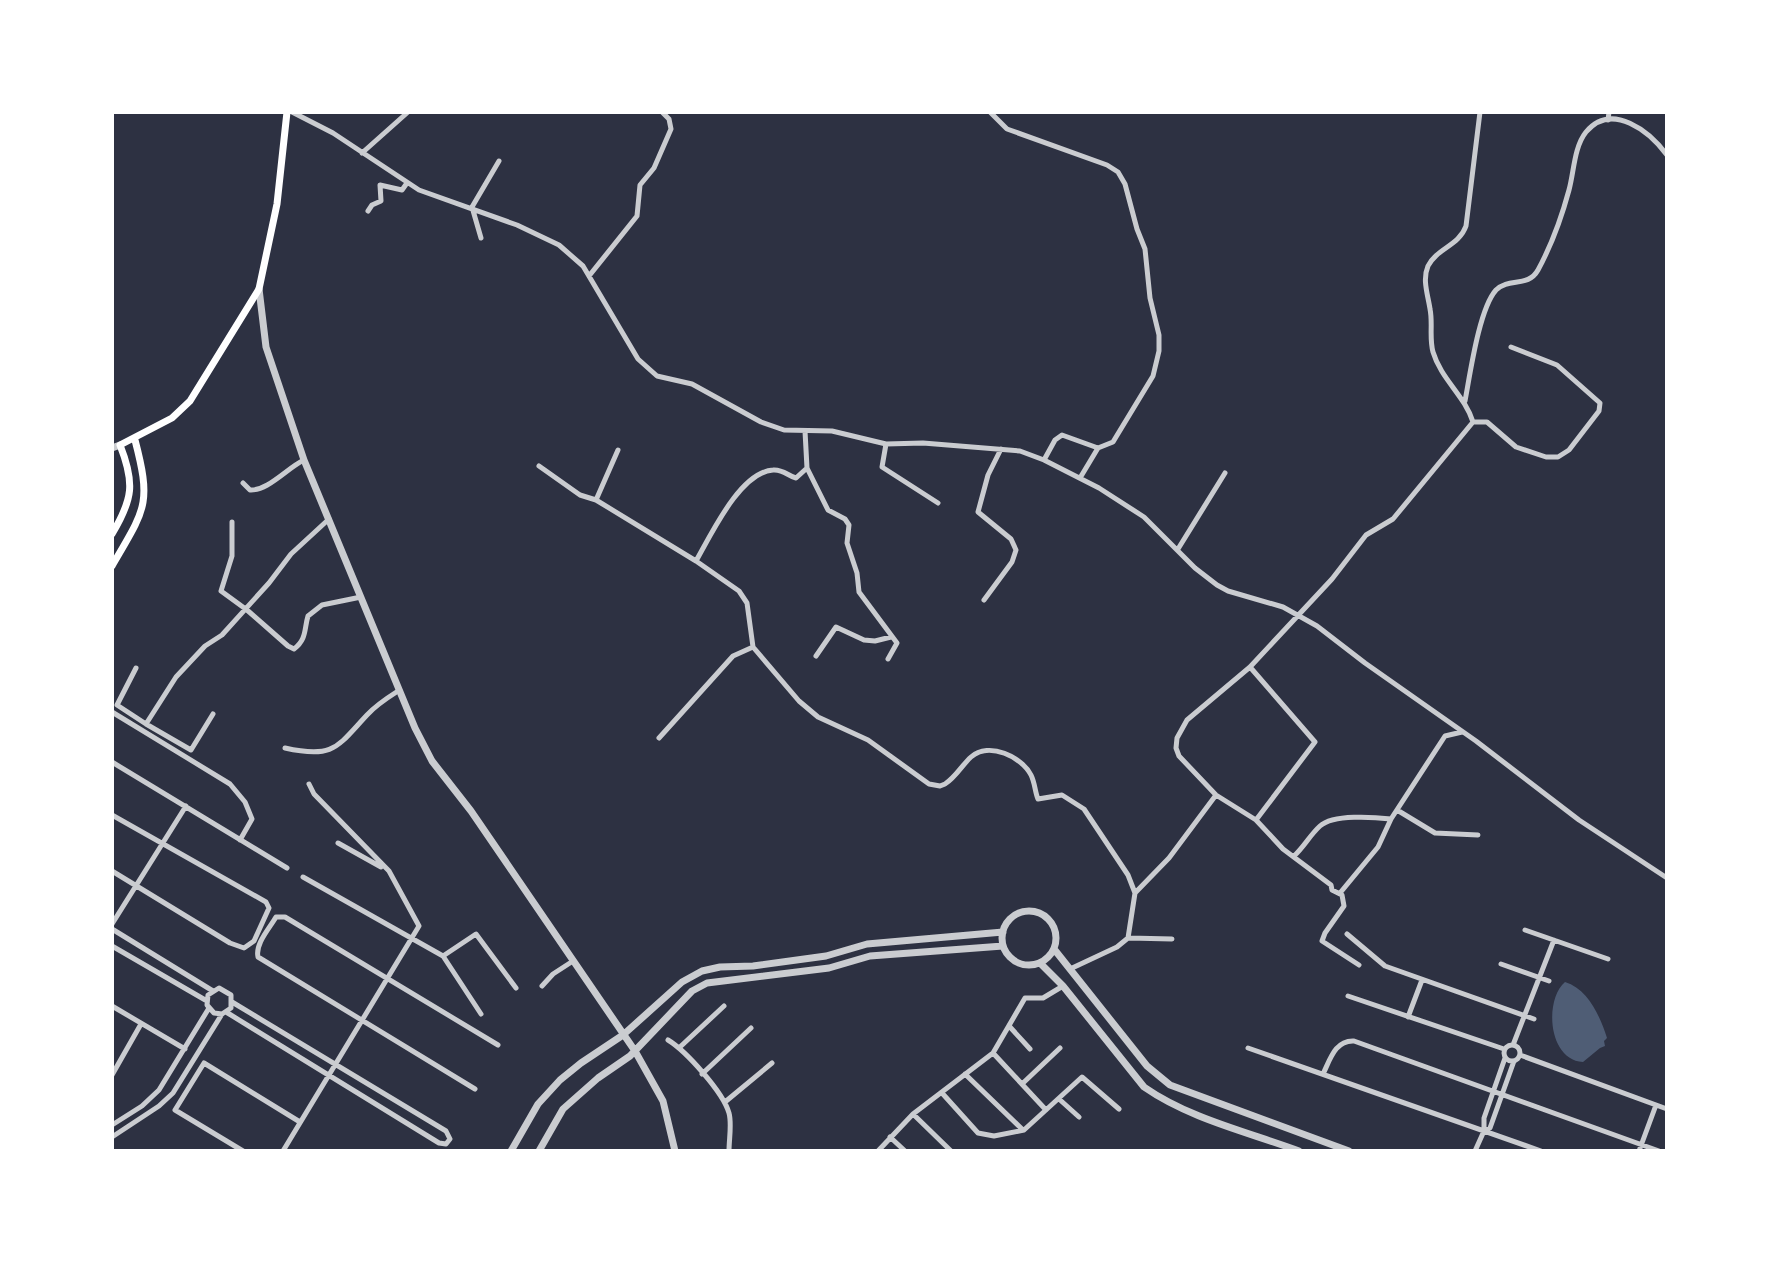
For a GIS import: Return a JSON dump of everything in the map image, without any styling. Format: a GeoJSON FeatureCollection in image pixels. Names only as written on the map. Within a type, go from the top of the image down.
{"type":"FeatureCollection","features":[{"type":"Feature","properties":{"kind":"main road"},"geometry":{"type":"LineString","coordinates":[[112,534],[125,513],[131,488],[128,465],[116,447],[135,440],[172,418],[190,401],[259,289],[277,204],[290,112]]}},
{"type":"Feature","properties":{"kind":"main road"},"geometry":{"type":"LineString","coordinates":[[112,566],[145,503],[142,466],[135,440]]}},
{"type":"Feature","properties":{"kind":"street"},"geometry":{"type":"LineString","coordinates":[[290,112],[301,114],[407,183],[437,198],[472,207],[559,245],[589,276],[614,322],[646,368],[657,376],[692,384],[772,427],[784,430],[841,433],[886,444],[923,443],[1020,451],[1080,478],[1136,511],[1206,577],[1228,591],[1267,600],[1298,614],[1579,820],[1667,878]]}},
{"type":"Feature","properties":{"kind":"street"},"geometry":{"type":"LineString","coordinates":[[362,153],[408,112]]}},
{"type":"Feature","properties":{"kind":"street"},"geometry":{"type":"LineString","coordinates":[[589,276],[637,216],[640,185],[654,168],[671,129],[669,119],[662,112]]}},
{"type":"Feature","properties":{"kind":"street"},"geometry":{"type":"LineString","coordinates":[[990,112],[1007,129],[1112,167],[1125,184],[1145,249],[1150,298],[1159,335],[1153,376],[1113,442],[1098,448],[1080,478]]}},
{"type":"Feature","properties":{"kind":"street"},"geometry":{"type":"LineString","coordinates":[[1473,422],[1465,401],[1443,372],[1433,351],[1426,278],[1432,261],[1454,244],[1466,226],[1480,112]]}},
{"type":"Feature","properties":{"kind":"street"},"geometry":{"type":"LineString","coordinates":[[1608,120],[1609,112]]}},
{"type":"Feature","properties":{"kind":"street"},"geometry":{"type":"LineString","coordinates":[[1465,401],[1484,316],[1495,292],[1510,283],[1525,282],[1537,272],[1569,190],[1581,142],[1588,130],[1608,120],[1636,124],[1649,133],[1667,155]]}},
{"type":"Feature","properties":{"kind":"street"},"geometry":{"type":"LineString","coordinates":[[481,238],[472,207],[499,161]]}},
{"type":"Feature","properties":{"kind":"street"},"geometry":{"type":"LineString","coordinates":[[368,211],[381,201],[381,184],[402,190],[407,183]]}},
{"type":"Feature","properties":{"kind":"street"},"geometry":{"type":"LineString","coordinates":[[259,289],[266,347],[304,460],[398,691],[432,761],[471,811],[635,1051],[663,1101],[675,1151]]}},
{"type":"Feature","properties":{"kind":"street"},"geometry":{"type":"LineString","coordinates":[[247,309],[261,312]]}},
{"type":"Feature","properties":{"kind":"street"},"geometry":{"type":"LineString","coordinates":[[1473,422],[1489,422],[1516,447],[1546,457],[1558,457],[1569,450],[1599,411],[1597,398],[1557,365],[1511,347]]}},
{"type":"Feature","properties":{"kind":"street"},"geometry":{"type":"LineString","coordinates":[[1359,965],[1322,941],[1345,904],[1340,893],[1332,890],[1331,885],[1283,849],[1256,820],[1216,795],[1179,756],[1177,738],[1187,720],[1250,667],[1332,579],[1366,535],[1393,519],[1473,422]]}},
{"type":"Feature","properties":{"kind":"street"},"geometry":{"type":"LineString","coordinates":[[805,431],[807,468],[828,510],[849,525],[847,543],[859,592],[897,645],[888,659]]}},
{"type":"Feature","properties":{"kind":"street"},"geometry":{"type":"LineString","coordinates":[[1044,460],[1055,440],[1062,435],[1098,448]]}},
{"type":"Feature","properties":{"kind":"street"},"geometry":{"type":"LineString","coordinates":[[886,444],[882,467],[938,503]]}},
{"type":"Feature","properties":{"kind":"street"},"geometry":{"type":"LineString","coordinates":[[984,600],[1012,562],[1016,550],[1011,539],[978,512],[988,475],[1001,449]]}},
{"type":"Feature","properties":{"kind":"street"},"geometry":{"type":"LineString","coordinates":[[596,500],[618,450]]}},
{"type":"Feature","properties":{"kind":"street"},"geometry":{"type":"LineString","coordinates":[[243,483],[250,490],[259,490],[285,474],[290,466],[304,460]]}},
{"type":"Feature","properties":{"kind":"street"},"geometry":{"type":"LineString","coordinates":[[539,466],[580,495],[596,500],[732,585],[744,598],[753,647],[808,710],[868,740],[929,784],[945,784],[980,751],[1000,752],[1029,771],[1038,799],[1062,795],[1084,809],[1125,868],[1135,893],[1128,938]]}},
{"type":"Feature","properties":{"kind":"street"},"geometry":{"type":"LineString","coordinates":[[696,561],[728,507],[748,482],[777,469],[796,478],[807,468]]}},
{"type":"Feature","properties":{"kind":"street"},"geometry":{"type":"LineString","coordinates":[[1178,549],[1225,473]]}},
{"type":"Feature","properties":{"kind":"street"},"geometry":{"type":"LineString","coordinates":[[146,724],[182,671],[205,646],[219,639],[247,610],[291,554],[329,519]]}},
{"type":"Feature","properties":{"kind":"street"},"geometry":{"type":"LineString","coordinates":[[232,522],[232,556],[221,591],[288,646],[294,649],[306,634],[308,616],[317,608],[361,597]]}},
{"type":"Feature","properties":{"kind":"street"},"geometry":{"type":"LineString","coordinates":[[816,656],[836,627],[864,640],[892,637]]}},
{"type":"Feature","properties":{"kind":"street"},"geometry":{"type":"LineString","coordinates":[[659,738],[733,656],[753,647]]}},
{"type":"Feature","properties":{"kind":"street"},"geometry":{"type":"LineString","coordinates":[[1250,667],[1315,742],[1256,820]]}},
{"type":"Feature","properties":{"kind":"street"},"geometry":{"type":"LineString","coordinates":[[136,668],[117,705],[146,724],[191,750],[213,714]]}},
{"type":"Feature","properties":{"kind":"street"},"geometry":{"type":"LineString","coordinates":[[285,748],[316,753],[343,743],[367,715],[398,691]]}},
{"type":"Feature","properties":{"kind":"street"},"geometry":{"type":"LineString","coordinates":[[112,712],[238,791],[252,819],[240,840]]}},
{"type":"Feature","properties":{"kind":"street"},"geometry":{"type":"LineString","coordinates":[[1340,893],[1378,847],[1391,819],[1445,736],[1463,732]]}},
{"type":"Feature","properties":{"kind":"street"},"geometry":{"type":"LineString","coordinates":[[112,762],[287,868]]}},
{"type":"Feature","properties":{"kind":"street"},"geometry":{"type":"LineString","coordinates":[[283,1151],[413,939],[419,924],[389,871],[314,794],[309,784]]}},
{"type":"Feature","properties":{"kind":"street"},"geometry":{"type":"LineString","coordinates":[[1135,893],[1169,858],[1216,795]]}},
{"type":"Feature","properties":{"kind":"street"},"geometry":{"type":"LineString","coordinates":[[112,946],[208,1004],[214,1013],[224,1013],[439,1143],[446,1144],[450,1139],[446,1131],[232,1002],[226,990],[213,991],[112,927],[186,806]]}},
{"type":"Feature","properties":{"kind":"street"},"geometry":{"type":"LineString","coordinates":[[1397,810],[1435,833],[1478,835]]}},
{"type":"Feature","properties":{"kind":"street"},"geometry":{"type":"LineString","coordinates":[[112,815],[266,902],[269,908],[254,941],[250,946],[238,947],[112,871]]}},
{"type":"Feature","properties":{"kind":"street"},"geometry":{"type":"LineString","coordinates":[[1294,856],[1320,825],[1328,821],[1363,815],[1391,819]]}},
{"type":"Feature","properties":{"kind":"street"},"geometry":{"type":"LineString","coordinates":[[338,843],[389,871]]}},
{"type":"Feature","properties":{"kind":"street"},"geometry":{"type":"LineString","coordinates":[[303,877],[443,956],[481,1014]]}},
{"type":"Feature","properties":{"kind":"street"},"geometry":{"type":"LineString","coordinates":[[1054,949],[1040,963],[1029,965],[1017,962],[1003,946],[1003,932],[1016,914],[1039,913],[1045,916],[1054,928],[1054,949],[1147,1066],[1170,1085],[1349,1151]]}},
{"type":"Feature","properties":{"kind":"street"},"geometry":{"type":"LineString","coordinates":[[475,1089],[258,957],[261,942],[276,917],[281,915],[498,1045]]}},
{"type":"Feature","properties":{"kind":"street"},"geometry":{"type":"LineString","coordinates":[[1525,930],[1608,959]]}},
{"type":"Feature","properties":{"kind":"street"},"geometry":{"type":"LineString","coordinates":[[511,1151],[546,1094],[581,1063],[623,1035],[682,982],[702,971],[826,956],[867,944],[1003,932]]}},
{"type":"Feature","properties":{"kind":"street"},"geometry":{"type":"LineString","coordinates":[[443,956],[476,934],[516,988]]}},
{"type":"Feature","properties":{"kind":"street"},"geometry":{"type":"LineString","coordinates":[[1347,934],[1385,966],[1534,1019]]}},
{"type":"Feature","properties":{"kind":"street"},"geometry":{"type":"LineString","coordinates":[[1070,969],[1117,947],[1128,938],[1172,939]]}},
{"type":"Feature","properties":{"kind":"street"},"geometry":{"type":"LineString","coordinates":[[1348,996],[1504,1049],[1513,1045],[1554,940]]}},
{"type":"Feature","properties":{"kind":"street"},"geometry":{"type":"LineString","coordinates":[[867,944],[870,956]]}},
{"type":"Feature","properties":{"kind":"street"},"geometry":{"type":"LineString","coordinates":[[539,1151],[563,1109],[635,1051],[685,998],[707,983],[829,968],[870,956],[1003,946]]}},
{"type":"Feature","properties":{"kind":"street"},"geometry":{"type":"LineString","coordinates":[[542,986],[553,974],[573,961]]}},
{"type":"Feature","properties":{"kind":"street"},"geometry":{"type":"LineString","coordinates":[[1040,963],[1063,986],[1135,1078],[1162,1100],[1299,1151]]}},
{"type":"Feature","properties":{"kind":"street"},"geometry":{"type":"LineString","coordinates":[[1501,964],[1549,981]]}},
{"type":"Feature","properties":{"kind":"street"},"geometry":{"type":"LineString","coordinates":[[1408,1017],[1422,980]]}},
{"type":"Feature","properties":{"kind":"street"},"geometry":{"type":"LineString","coordinates":[[878,1151],[913,1114],[993,1053],[1025,998],[1043,998],[1063,986]]}},
{"type":"Feature","properties":{"kind":"street"},"geometry":{"type":"LineString","coordinates":[[113,1123],[142,1106],[159,1090],[185,1049],[213,991]]}},
{"type":"Feature","properties":{"kind":"street"},"geometry":{"type":"LineString","coordinates":[[112,1137],[173,1093],[232,1002]]}},
{"type":"Feature","properties":{"kind":"street"},"geometry":{"type":"LineString","coordinates":[[112,1006],[185,1049]]}},
{"type":"Feature","properties":{"kind":"street"},"geometry":{"type":"LineString","coordinates":[[680,1047],[724,1006]]}},
{"type":"Feature","properties":{"kind":"street"},"geometry":{"type":"LineString","coordinates":[[112,1075],[114,1066],[141,1024]]}},
{"type":"Feature","properties":{"kind":"street"},"geometry":{"type":"LineString","coordinates":[[1010,1027],[1030,1049]]}},
{"type":"Feature","properties":{"kind":"street"},"geometry":{"type":"LineString","coordinates":[[702,1074],[751,1028]]}},
{"type":"Feature","properties":{"kind":"street"},"geometry":{"type":"LineString","coordinates":[[668,1040],[680,1047],[725,1102],[731,1121],[729,1151]]}},
{"type":"Feature","properties":{"kind":"street"},"geometry":{"type":"LineString","coordinates":[[1323,1074],[1337,1048],[1347,1041],[1502,1094],[1640,1148],[1659,1151]]}},
{"type":"Feature","properties":{"kind":"street"},"geometry":{"type":"LineString","coordinates":[[1475,1151],[1484,1131],[1490,1128],[1517,1058],[1519,1048],[1513,1045]]}},
{"type":"Feature","properties":{"kind":"street"},"geometry":{"type":"LineString","coordinates":[[1022,1084],[1060,1048]]}},
{"type":"Feature","properties":{"kind":"street"},"geometry":{"type":"LineString","coordinates":[[1248,1048],[1541,1151]]}},
{"type":"Feature","properties":{"kind":"street"},"geometry":{"type":"LineString","coordinates":[[1484,1131],[1482,1125],[1505,1058],[1504,1049]]}},
{"type":"Feature","properties":{"kind":"street"},"geometry":{"type":"LineString","coordinates":[[993,1053],[1046,1110]]}},
{"type":"Feature","properties":{"kind":"street"},"geometry":{"type":"LineString","coordinates":[[1505,1058],[1517,1058],[1667,1109]]}},
{"type":"Feature","properties":{"kind":"street"},"geometry":{"type":"LineString","coordinates":[[243,1151],[175,1110],[204,1063],[300,1122]]}},
{"type":"Feature","properties":{"kind":"street"},"geometry":{"type":"LineString","coordinates":[[725,1102],[772,1063]]}},
{"type":"Feature","properties":{"kind":"street"},"geometry":{"type":"LineString","coordinates":[[965,1074],[1024,1130]]}},
{"type":"Feature","properties":{"kind":"street"},"geometry":{"type":"LineString","coordinates":[[942,1093],[982,1135],[994,1136],[1024,1130],[1078,1078],[1085,1077],[1119,1109]]}},
{"type":"Feature","properties":{"kind":"street"},"geometry":{"type":"LineString","coordinates":[[1059,1099],[1079,1117]]}},
{"type":"Feature","properties":{"kind":"street"},"geometry":{"type":"LineString","coordinates":[[1640,1148],[1656,1105]]}},
{"type":"Feature","properties":{"kind":"street"},"geometry":{"type":"LineString","coordinates":[[913,1114],[951,1151]]}},
{"type":"Feature","properties":{"kind":"street"},"geometry":{"type":"LineString","coordinates":[[890,1137],[905,1151]]}},
{"type":"Feature","properties":{"kind":"water"},"geometry":{"type":"Polygon","coordinates":[[[1565,982],[1587,997],[1597,1012],[1607,1038],[1605,1046],[1583,1062],[1571,1059],[1562,1051],[1553,1028],[1554,1002],[1565,982]]]}}]}
